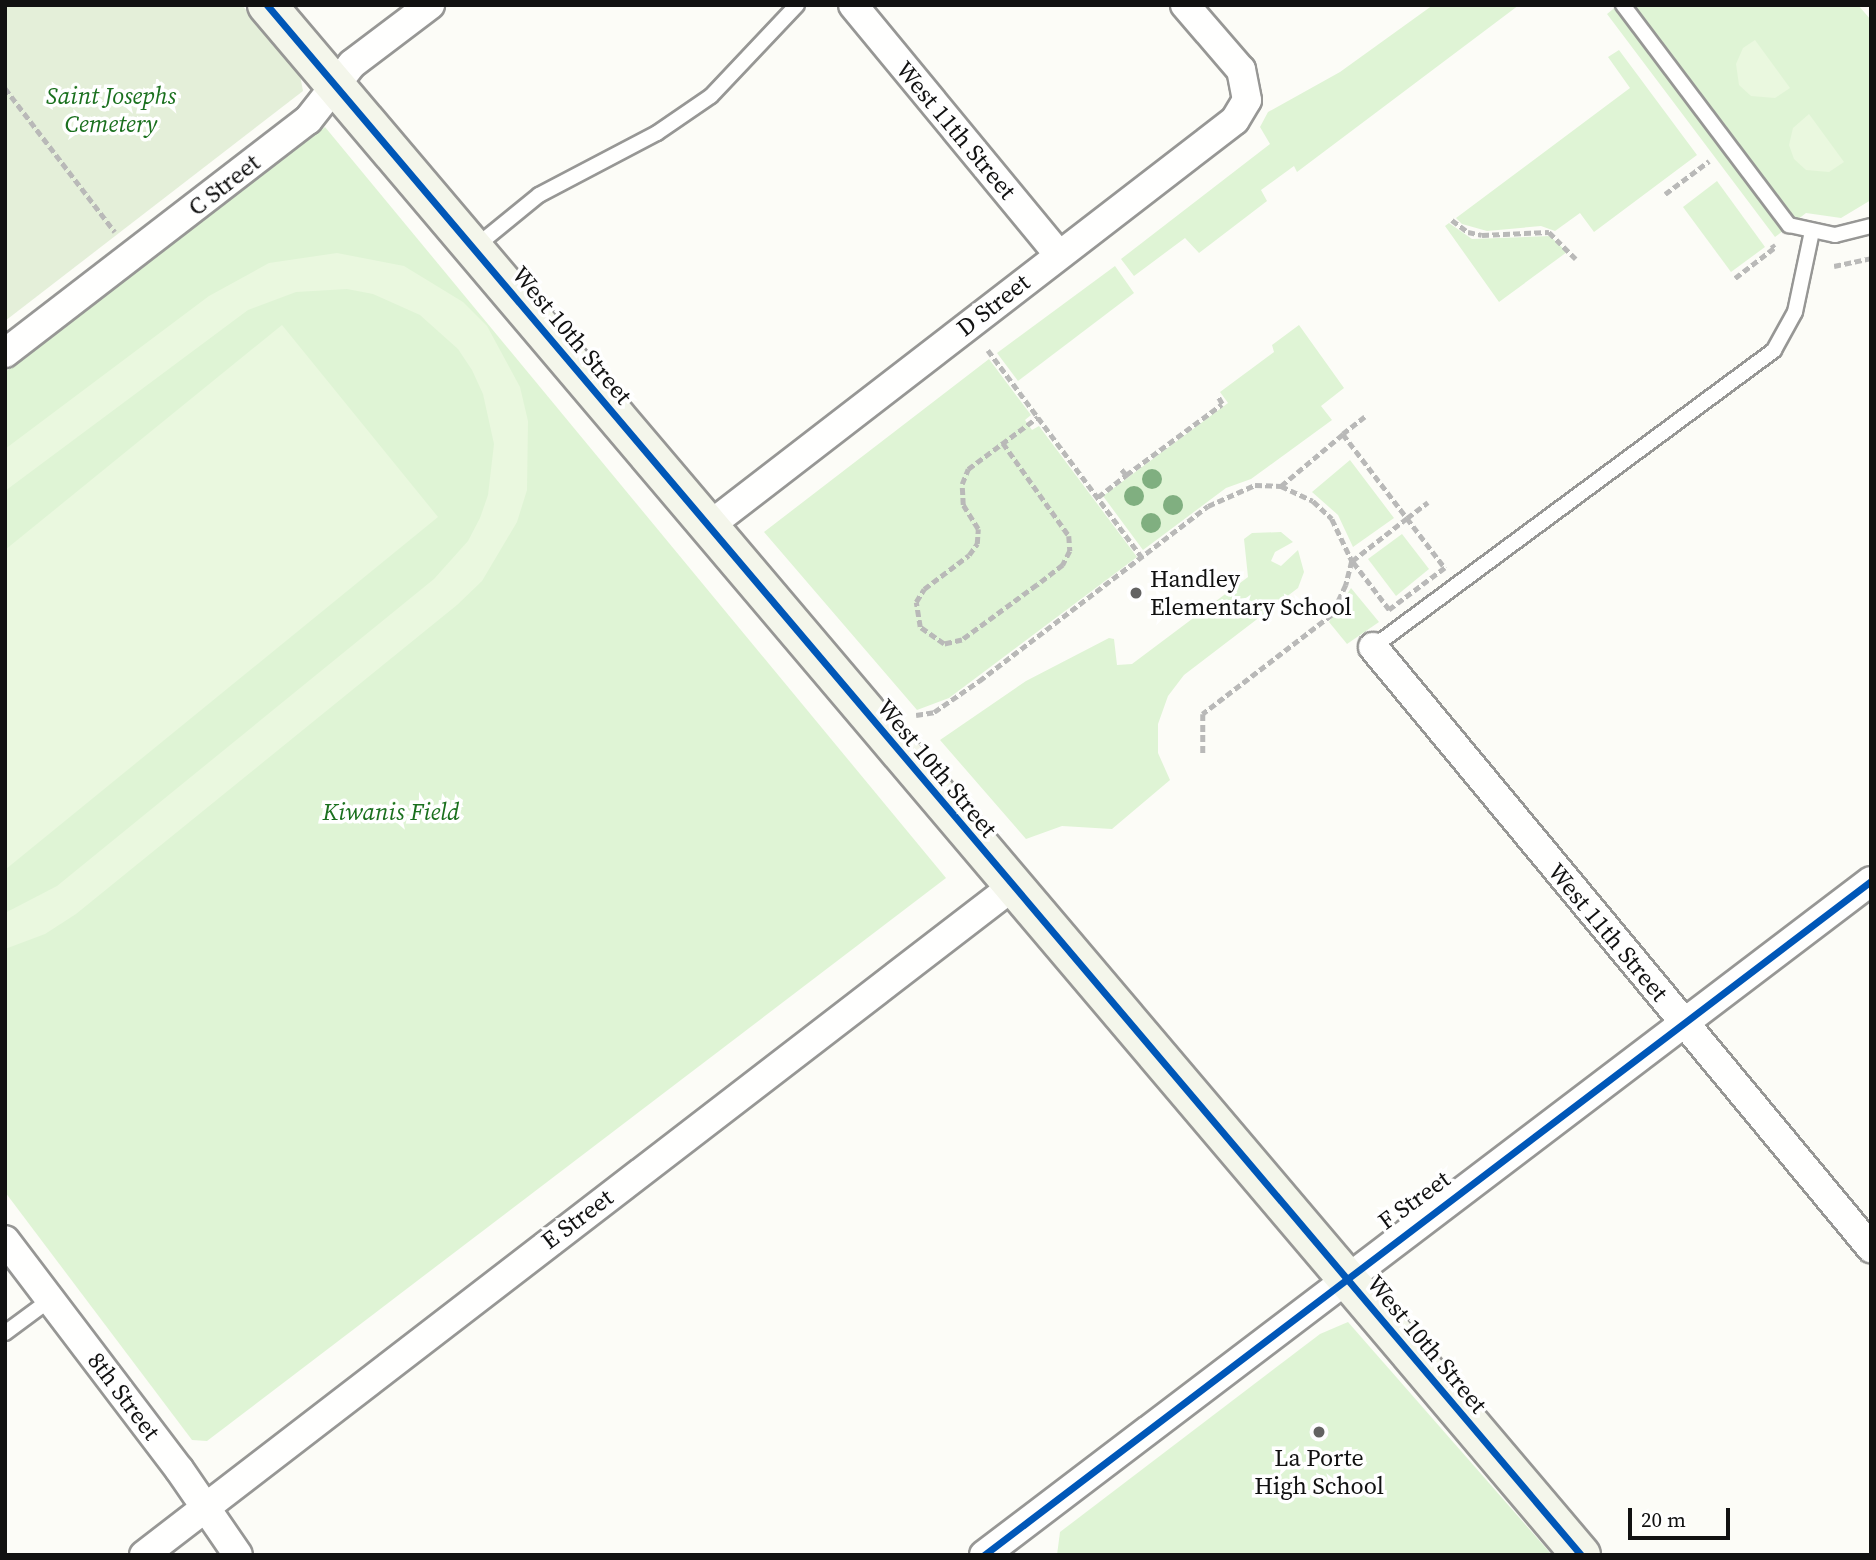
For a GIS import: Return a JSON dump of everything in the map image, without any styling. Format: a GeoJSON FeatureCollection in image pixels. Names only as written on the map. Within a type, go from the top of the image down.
{"type":"FeatureCollection","features":[{"type":"Feature","properties":{"kind":"street","name":"West 10th Street"},"geometry":{"type":"LineString","coordinates":[[267,5],[1581,1555]]}},
{"type":"Feature","properties":{"kind":"street","name":"C Street"},"geometry":{"type":"LineString","coordinates":[[5,353],[308,120],[336,88],[352,64],[430,5]]}},
{"type":"Feature","properties":{"kind":"street","name":"West 11th Street"},"geometry":{"type":"LineString","coordinates":[[853,5],[1058,254]]}},
{"type":"Feature","properties":{"kind":"street","name":"D Street"},"geometry":{"type":"LineString","coordinates":[[709,526],[1235,120],[1247,100],[1241,70],[1185,5]]}},
{"type":"Feature","properties":{"kind":"street","name":"West 11th Street"},"geometry":{"type":"LineString","coordinates":[[1373,647],[1871,1248]]}},
{"type":"Feature","properties":{"kind":"street","name":"F Street"},"geometry":{"type":"LineString","coordinates":[[984,1555],[1344,1277],[1685,1025],[1871,881]]}},
{"type":"Feature","properties":{"kind":"street","name":"E Street"},"geometry":{"type":"LineString","coordinates":[[144,1555],[1013,886]]}},
{"type":"Feature","properties":{"kind":"street","name":"8th Street"},"geometry":{"type":"LineString","coordinates":[[5,1240],[206,1507],[238,1555]]}},
{"type":"Feature","properties":{"kind":"lane"},"geometry":{"type":"LineString","coordinates":[[473,248],[539,195],[657,133],[711,96],[797,5]]}},
{"type":"Feature","properties":{"kind":"lane"},"geometry":{"type":"LineString","coordinates":[[1623,5],[1789,225],[1835,235],[1871,226]]}},
{"type":"Feature","properties":{"kind":"lane"},"geometry":{"type":"LineString","coordinates":[[1373,647],[1774,350],[1795,312],[1812,231]]}},
{"type":"Feature","properties":{"kind":"lane"},"geometry":{"type":"LineString","coordinates":[[5,1334],[51,1299]]}},
{"type":"Feature","properties":{"kind":"path"},"geometry":{"type":"LineString","coordinates":[[5,88],[133,256]]}},
{"type":"Feature","properties":{"kind":"path"},"geometry":{"type":"LineString","coordinates":[[1701,150],[1717,172]]}},
{"type":"Feature","properties":{"kind":"path"},"geometry":{"type":"LineString","coordinates":[[1664,194],[1709,161]]}},
{"type":"Feature","properties":{"kind":"path"},"geometry":{"type":"LineString","coordinates":[[1452,220],[1468,232],[1482,235],[1549,232],[1576,259]]}},
{"type":"Feature","properties":{"kind":"path"},"geometry":{"type":"LineString","coordinates":[[1735,278],[1774,248],[1766,235]]}},
{"type":"Feature","properties":{"kind":"path"},"geometry":{"type":"LineString","coordinates":[[1834,266],[1871,258]]}},
{"type":"Feature","properties":{"kind":"path"},"geometry":{"type":"LineString","coordinates":[[982,341],[1142,557]]}},
{"type":"Feature","properties":{"kind":"path"},"geometry":{"type":"LineString","coordinates":[[1098,497],[1222,404],[1217,395]]}},
{"type":"Feature","properties":{"kind":"path"},"geometry":{"type":"LineString","coordinates":[[1003,443],[1069,536],[1070,551],[1062,565],[984,624],[962,640],[944,644],[920,627],[916,602],[924,589],[969,555],[977,544],[978,530],[963,505],[962,484],[968,469],[1003,443],[1038,417]]}},
{"type":"Feature","properties":{"kind":"path"},"geometry":{"type":"LineString","coordinates":[[1281,486],[1365,417]]}},
{"type":"Feature","properties":{"kind":"path"},"geometry":{"type":"LineString","coordinates":[[914,716],[934,712],[1231,492],[1255,485],[1281,486],[1313,501],[1332,519],[1352,561],[1389,610],[1446,568],[1343,434]]}},
{"type":"Feature","properties":{"kind":"path"},"geometry":{"type":"LineString","coordinates":[[1120,468],[1126,475]]}},
{"type":"Feature","properties":{"kind":"path"},"geometry":{"type":"LineString","coordinates":[[1203,754],[1203,714],[1332,615],[1352,561],[1429,502]]}},
{"type":"Feature","properties":{"kind":"green space","name":"Saint Josephs Cemetery"},"geometry":{"type":"Polygon","coordinates":[[[5,5],[242,5],[300,75],[303,91],[5,321],[5,5]]]}},
{"type":"Feature","properties":{"kind":"green space"},"geometry":{"type":"Polygon","coordinates":[[[1433,5],[1519,5],[1297,172],[1294,166],[1261,190],[1267,201],[1199,253],[1185,238],[1134,276],[1121,259],[1270,144],[1260,127],[1268,112],[1340,72],[1433,5]]]}},
{"type":"Feature","properties":{"kind":"green space"},"geometry":{"type":"Polygon","coordinates":[[[1618,5],[1858,5],[1871,20],[1871,200],[1841,218],[1806,213],[1775,237],[1607,14],[1618,5]]]}},
{"type":"Feature","properties":{"kind":"green space"},"geometry":{"type":"Polygon","coordinates":[[[1755,40],[1790,88],[1775,98],[1751,96],[1739,85],[1736,64],[1743,48],[1755,40]]]}},
{"type":"Feature","properties":{"kind":"green space"},"geometry":{"type":"Polygon","coordinates":[[[1619,50],[1697,155],[1594,232],[1580,213],[1555,231],[1541,226],[1487,231],[1462,224],[1456,218],[1630,88],[1608,57],[1619,50]]]}},
{"type":"Feature","properties":{"kind":"green space"},"geometry":{"type":"Polygon","coordinates":[[[1809,114],[1844,162],[1829,172],[1806,170],[1794,159],[1789,145],[1793,128],[1809,114]]]}},
{"type":"Feature","properties":{"kind":"green space","name":"Kiwanis Field"},"geometry":{"type":"Polygon","coordinates":[[[325,127],[946,878],[207,1441],[192,1440],[5,1192],[5,372],[325,127]]]}},
{"type":"Feature","properties":{"kind":"green space"},"geometry":{"type":"Polygon","coordinates":[[[1717,181],[1765,247],[1731,272],[1683,207],[1717,181]]]}},
{"type":"Feature","properties":{"kind":"green space"},"geometry":{"type":"Polygon","coordinates":[[[1449,223],[1472,239],[1550,236],[1567,252],[1499,302],[1445,226],[1449,223]]]}},
{"type":"Feature","properties":{"kind":"green space"},"geometry":{"type":"Polygon","coordinates":[[[337,253],[404,266],[463,302],[487,326],[520,387],[528,421],[527,490],[517,522],[482,581],[457,605],[76,914],[45,934],[5,949],[5,913],[57,886],[434,579],[468,541],[480,518],[488,495],[494,444],[483,394],[472,370],[458,349],[420,315],[373,294],[347,289],[296,292],[248,310],[5,491],[5,449],[209,296],[269,263],[337,253]]]}},
{"type":"Feature","properties":{"kind":"green space"},"geometry":{"type":"Polygon","coordinates":[[[1115,266],[1134,293],[1018,381],[997,353],[1115,266]]]}},
{"type":"Feature","properties":{"kind":"green space"},"geometry":{"type":"Polygon","coordinates":[[[282,325],[438,517],[6,869],[5,550],[282,325]]]}},
{"type":"Feature","properties":{"kind":"green space"},"geometry":{"type":"Polygon","coordinates":[[[1299,325],[1344,388],[1321,406],[1332,420],[1251,479],[1226,488],[1143,550],[1103,496],[1228,403],[1220,392],[1274,352],[1272,345],[1299,325]]]}},
{"type":"Feature","properties":{"kind":"green space"},"geometry":{"type":"Polygon","coordinates":[[[989,359],[1031,415],[1025,420],[1032,430],[1039,426],[1137,557],[949,698],[917,710],[764,532],[989,359]]]}},
{"type":"Feature","properties":{"kind":"green space"},"geometry":{"type":"Polygon","coordinates":[[[1350,460],[1394,518],[1353,547],[1338,515],[1312,492],[1350,460]]]}},
{"type":"Feature","properties":{"kind":"green space"},"geometry":{"type":"Polygon","coordinates":[[[1281,532],[1293,542],[1275,552],[1271,561],[1281,566],[1298,550],[1304,572],[1298,588],[1184,675],[1168,696],[1158,724],[1158,753],[1170,780],[1112,829],[1062,826],[1026,839],[940,740],[1026,681],[1109,638],[1114,639],[1117,665],[1132,664],[1248,577],[1244,539],[1252,533],[1281,532]]]}},
{"type":"Feature","properties":{"kind":"green space"},"geometry":{"type":"Polygon","coordinates":[[[1402,534],[1429,569],[1396,596],[1368,559],[1402,534]]]}},
{"type":"Feature","properties":{"kind":"green space"},"geometry":{"type":"Polygon","coordinates":[[[1351,588],[1379,622],[1347,644],[1329,622],[1351,588]]]}},
{"type":"Feature","properties":{"kind":"green space","name":"La Porte High School"},"geometry":{"type":"Polygon","coordinates":[[[1348,1322],[1552,1555],[1057,1555],[1060,1532],[1320,1334],[1348,1322]]]}},
{"type":"Feature","properties":{"kind":"cycle path"},"geometry":{"type":"LineString","coordinates":[[267,5],[1581,1555]]}},
{"type":"Feature","properties":{"kind":"cycle path"},"geometry":{"type":"LineString","coordinates":[[984,1555],[1871,881]]}},
{"type":"Feature","properties":{"kind":"place","name":"Handley Elementary School"},"geometry":{"type":"Point","coordinates":[1136,593]}},
{"type":"Feature","properties":{"kind":"place","name":"La Porte High School"},"geometry":{"type":"Point","coordinates":[1319,1432]}}]}
